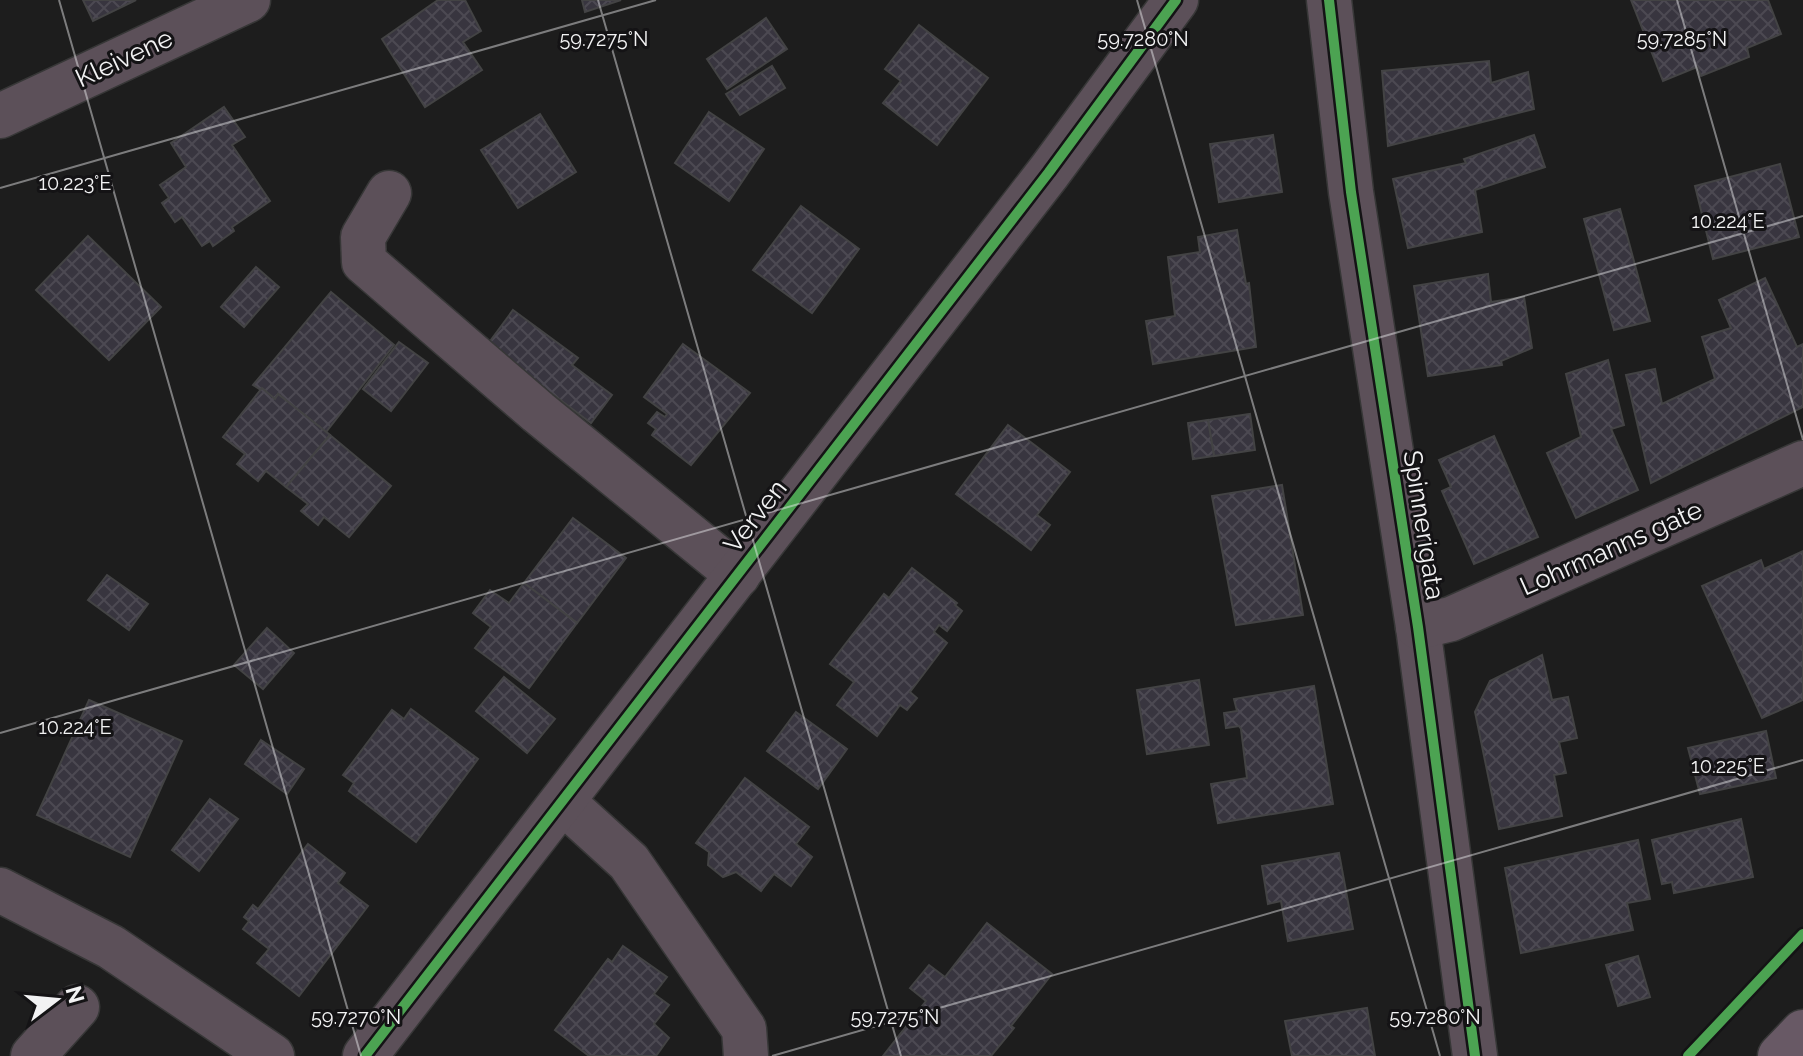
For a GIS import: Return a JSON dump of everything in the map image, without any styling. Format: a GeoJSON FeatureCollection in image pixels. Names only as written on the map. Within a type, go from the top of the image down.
{"type":"FeatureCollection","features":[{"type":"Feature","properties":{"kind":"main road"},"geometry":{"type":"LineString","coordinates":[[1780,1056],[1803,1032]]}},
{"type":"Feature","properties":{"kind":"street","name":"Kleivene"},"geometry":{"type":"LineString","coordinates":[[0,116],[248,0]]}},
{"type":"Feature","properties":{"kind":"street","name":"Verven"},"geometry":{"type":"LineString","coordinates":[[365,1056],[738,575],[1176,0]]}},
{"type":"Feature","properties":{"kind":"street","name":"Spinnerigata"},"geometry":{"type":"LineString","coordinates":[[1329,0],[1351,192],[1418,627],[1475,1056]]}},
{"type":"Feature","properties":{"kind":"street"},"geometry":{"type":"LineString","coordinates":[[389,193],[363,237],[364,262],[538,412],[738,575]]}},
{"type":"Feature","properties":{"kind":"street","name":"Lohrmanns gate"},"geometry":{"type":"LineString","coordinates":[[1418,627],[1451,619],[1803,463]]}},
{"type":"Feature","properties":{"kind":"street"},"geometry":{"type":"LineString","coordinates":[[563,802],[629,862],[744,1029],[746,1056]]}},
{"type":"Feature","properties":{"kind":"street"},"geometry":{"type":"LineString","coordinates":[[0,890],[111,947],[272,1056]]}},
{"type":"Feature","properties":{"kind":"street"},"geometry":{"type":"LineString","coordinates":[[33,1056],[77,1007]]}},
{"type":"Feature","properties":{"kind":"building"},"geometry":{"type":"Polygon","coordinates":[[[83,0],[136,0],[93,21],[83,0]]]}},
{"type":"Feature","properties":{"kind":"building"},"geometry":{"type":"Polygon","coordinates":[[[438,0],[465,0],[481,31],[463,42],[482,70],[425,107],[382,39],[438,0]]]}},
{"type":"Feature","properties":{"kind":"building"},"geometry":{"type":"Polygon","coordinates":[[[582,0],[621,0],[585,12],[582,0]]]}},
{"type":"Feature","properties":{"kind":"building"},"geometry":{"type":"Polygon","coordinates":[[[1631,0],[1768,0],[1781,34],[1747,48],[1749,57],[1701,76],[1697,67],[1663,81],[1631,0]]]}},
{"type":"Feature","properties":{"kind":"building"},"geometry":{"type":"Polygon","coordinates":[[[766,18],[787,49],[727,89],[707,59],[766,18]]]}},
{"type":"Feature","properties":{"kind":"building"},"geometry":{"type":"Polygon","coordinates":[[[919,25],[988,78],[937,145],[883,103],[901,81],[885,69],[919,25]]]}},
{"type":"Feature","properties":{"kind":"building"},"geometry":{"type":"Polygon","coordinates":[[[1489,61],[1491,83],[1528,72],[1534,109],[1388,146],[1382,71],[1489,61]]]}},
{"type":"Feature","properties":{"kind":"building"},"geometry":{"type":"Polygon","coordinates":[[[772,66],[785,88],[740,115],[726,94],[772,66]]]}},
{"type":"Feature","properties":{"kind":"building"},"geometry":{"type":"Polygon","coordinates":[[[224,107],[245,137],[232,145],[270,201],[232,227],[234,231],[213,246],[210,241],[202,246],[182,217],[175,222],[162,203],[169,198],[160,185],[186,167],[171,143],[224,107]]]}},
{"type":"Feature","properties":{"kind":"building"},"geometry":{"type":"Polygon","coordinates":[[[709,112],[764,149],[729,201],[675,163],[709,112]]]}},
{"type":"Feature","properties":{"kind":"building"},"geometry":{"type":"Polygon","coordinates":[[[540,114],[576,172],[518,208],[481,150],[540,114]]]}},
{"type":"Feature","properties":{"kind":"building"},"geometry":{"type":"Polygon","coordinates":[[[1273,135],[1282,192],[1219,202],[1210,144],[1273,135]]]}},
{"type":"Feature","properties":{"kind":"building"},"geometry":{"type":"Polygon","coordinates":[[[1534,135],[1545,167],[1475,190],[1482,232],[1408,248],[1393,179],[1466,163],[1464,159],[1534,135]]]}},
{"type":"Feature","properties":{"kind":"building"},"geometry":{"type":"Polygon","coordinates":[[[1780,164],[1799,237],[1713,259],[1695,186],[1780,164]]]}},
{"type":"Feature","properties":{"kind":"building"},"geometry":{"type":"Polygon","coordinates":[[[801,206],[859,249],[812,313],[753,270],[801,206]]]}},
{"type":"Feature","properties":{"kind":"building"},"geometry":{"type":"Polygon","coordinates":[[[1620,209],[1650,321],[1614,330],[1584,219],[1620,209]]]}},
{"type":"Feature","properties":{"kind":"building"},"geometry":{"type":"Polygon","coordinates":[[[1237,230],[1246,284],[1249,283],[1256,347],[1153,364],[1146,321],[1175,316],[1168,257],[1200,252],[1198,237],[1237,230]]]}},
{"type":"Feature","properties":{"kind":"building"},"geometry":{"type":"Polygon","coordinates":[[[88,236],[161,307],[109,360],[36,290],[88,236]]]}},
{"type":"Feature","properties":{"kind":"building"},"geometry":{"type":"Polygon","coordinates":[[[256,267],[279,287],[244,327],[221,307],[256,267]]]}},
{"type":"Feature","properties":{"kind":"building"},"geometry":{"type":"Polygon","coordinates":[[[1488,274],[1491,302],[1524,297],[1532,348],[1501,361],[1502,365],[1428,376],[1414,286],[1488,274]]]}},
{"type":"Feature","properties":{"kind":"building"},"geometry":{"type":"Polygon","coordinates":[[[1765,278],[1797,347],[1803,344],[1803,407],[1651,483],[1626,375],[1655,369],[1662,404],[1715,379],[1702,337],[1731,328],[1719,300],[1765,278]]]}},
{"type":"Feature","properties":{"kind":"building"},"geometry":{"type":"Polygon","coordinates":[[[331,292],[394,345],[326,432],[278,394],[275,399],[253,385],[331,292]]]}},
{"type":"Feature","properties":{"kind":"building"},"geometry":{"type":"Polygon","coordinates":[[[513,310],[578,358],[572,365],[612,395],[591,423],[551,393],[546,400],[482,352],[513,310]]]}},
{"type":"Feature","properties":{"kind":"building"},"geometry":{"type":"Polygon","coordinates":[[[399,342],[428,363],[391,411],[363,389],[399,342]]]}},
{"type":"Feature","properties":{"kind":"building"},"geometry":{"type":"Polygon","coordinates":[[[683,344],[750,393],[691,465],[652,435],[656,429],[648,423],[657,412],[665,417],[667,414],[644,397],[683,344]]]}},
{"type":"Feature","properties":{"kind":"building"},"geometry":{"type":"Polygon","coordinates":[[[1608,360],[1624,425],[1611,429],[1638,490],[1576,518],[1547,453],[1581,437],[1566,374],[1608,360]]]}},
{"type":"Feature","properties":{"kind":"building"},"geometry":{"type":"Polygon","coordinates":[[[262,388],[275,399],[278,394],[330,435],[286,487],[266,471],[258,481],[237,464],[245,454],[223,437],[262,388]]]}},
{"type":"Feature","properties":{"kind":"building"},"geometry":{"type":"Polygon","coordinates":[[[1250,414],[1255,450],[1214,456],[1208,420],[1250,414]]]}},
{"type":"Feature","properties":{"kind":"building"},"geometry":{"type":"Polygon","coordinates":[[[1208,420],[1214,456],[1193,459],[1188,423],[1208,420]]]}},
{"type":"Feature","properties":{"kind":"building"},"geometry":{"type":"Polygon","coordinates":[[[1008,425],[1070,472],[1037,515],[1050,525],[1031,550],[956,494],[1008,425]]]}},
{"type":"Feature","properties":{"kind":"building"},"geometry":{"type":"Polygon","coordinates":[[[330,435],[391,486],[349,537],[324,517],[318,525],[301,511],[308,504],[286,487],[330,435]]]}},
{"type":"Feature","properties":{"kind":"building"},"geometry":{"type":"Polygon","coordinates":[[[1494,436],[1538,537],[1474,564],[1442,491],[1451,487],[1439,460],[1494,436]]]}},
{"type":"Feature","properties":{"kind":"building"},"geometry":{"type":"Polygon","coordinates":[[[1282,485],[1303,615],[1236,625],[1212,496],[1282,485]]]}},
{"type":"Feature","properties":{"kind":"building"},"geometry":{"type":"Polygon","coordinates":[[[573,518],[626,558],[577,623],[524,583],[573,518]]]}},
{"type":"Feature","properties":{"kind":"building"},"geometry":{"type":"Polygon","coordinates":[[[1803,551],[1803,700],[1762,718],[1702,586],[1761,560],[1764,569],[1803,551]]]}},
{"type":"Feature","properties":{"kind":"building"},"geometry":{"type":"Polygon","coordinates":[[[912,568],[957,603],[955,605],[962,611],[947,631],[939,625],[934,632],[947,643],[910,692],[917,698],[907,710],[900,705],[877,736],[837,705],[854,682],[830,664],[884,594],[889,598],[912,568]]]}},
{"type":"Feature","properties":{"kind":"building"},"geometry":{"type":"Polygon","coordinates":[[[107,575],[148,604],[129,630],[88,600],[107,575]]]}},
{"type":"Feature","properties":{"kind":"building"},"geometry":{"type":"Polygon","coordinates":[[[524,583],[577,623],[529,688],[475,648],[491,627],[473,613],[490,590],[509,603],[524,583]]]}},
{"type":"Feature","properties":{"kind":"building"},"geometry":{"type":"Polygon","coordinates":[[[267,628],[294,653],[263,689],[234,665],[267,628]]]}},
{"type":"Feature","properties":{"kind":"building"},"geometry":{"type":"Polygon","coordinates":[[[1542,655],[1552,700],[1568,697],[1577,738],[1559,742],[1566,773],[1554,775],[1562,816],[1499,829],[1475,712],[1490,681],[1542,655]]]}},
{"type":"Feature","properties":{"kind":"building"},"geometry":{"type":"Polygon","coordinates":[[[504,677],[555,719],[527,753],[476,711],[504,677]]]}},
{"type":"Feature","properties":{"kind":"building"},"geometry":{"type":"Polygon","coordinates":[[[1199,680],[1209,745],[1147,754],[1137,690],[1199,680]]]}},
{"type":"Feature","properties":{"kind":"building"},"geometry":{"type":"Polygon","coordinates":[[[1314,686],[1333,804],[1218,823],[1211,784],[1247,778],[1241,729],[1239,726],[1226,728],[1224,713],[1237,711],[1234,699],[1314,686]]]}},
{"type":"Feature","properties":{"kind":"building"},"geometry":{"type":"Polygon","coordinates":[[[89,700],[182,741],[130,857],[37,815],[89,700]]]}},
{"type":"Feature","properties":{"kind":"building"},"geometry":{"type":"Polygon","coordinates":[[[411,709],[478,759],[416,842],[349,791],[354,783],[343,775],[392,710],[404,719],[411,709]]]}},
{"type":"Feature","properties":{"kind":"building"},"geometry":{"type":"Polygon","coordinates":[[[796,712],[847,749],[818,789],[767,751],[796,712]]]}},
{"type":"Feature","properties":{"kind":"building"},"geometry":{"type":"Polygon","coordinates":[[[1766,731],[1776,778],[1700,794],[1688,748],[1766,731]]]}},
{"type":"Feature","properties":{"kind":"building"},"geometry":{"type":"Polygon","coordinates":[[[261,740],[304,769],[287,794],[245,764],[261,740]]]}},
{"type":"Feature","properties":{"kind":"building"},"geometry":{"type":"Polygon","coordinates":[[[745,778],[809,827],[796,844],[812,857],[791,886],[774,874],[761,891],[736,872],[723,877],[708,865],[709,852],[696,843],[745,778]]]}},
{"type":"Feature","properties":{"kind":"building"},"geometry":{"type":"Polygon","coordinates":[[[210,799],[238,819],[199,871],[172,850],[210,799]]]}},
{"type":"Feature","properties":{"kind":"building"},"geometry":{"type":"Polygon","coordinates":[[[1741,819],[1753,877],[1674,893],[1672,882],[1662,884],[1652,840],[1741,819]]]}},
{"type":"Feature","properties":{"kind":"building"},"geometry":{"type":"Polygon","coordinates":[[[1638,840],[1650,899],[1627,903],[1633,930],[1521,953],[1505,868],[1638,840]]]}},
{"type":"Feature","properties":{"kind":"building"},"geometry":{"type":"Polygon","coordinates":[[[308,844],[345,873],[338,883],[368,906],[299,996],[257,963],[269,949],[243,929],[249,921],[244,917],[253,905],[258,909],[308,844]]]}},
{"type":"Feature","properties":{"kind":"building"},"geometry":{"type":"Polygon","coordinates":[[[1339,853],[1353,929],[1288,941],[1281,901],[1268,904],[1262,866],[1339,853]]]}},
{"type":"Feature","properties":{"kind":"building"},"geometry":{"type":"Polygon","coordinates":[[[987,923],[1052,974],[1011,1026],[1014,1028],[991,1056],[883,1056],[926,1001],[910,988],[929,965],[945,977],[987,923]]]}},
{"type":"Feature","properties":{"kind":"building"},"geometry":{"type":"Polygon","coordinates":[[[623,946],[667,977],[654,994],[669,1005],[654,1024],[669,1038],[656,1056],[589,1056],[555,1030],[608,959],[612,962],[623,946]]]}},
{"type":"Feature","properties":{"kind":"building"},"geometry":{"type":"Polygon","coordinates":[[[1638,956],[1650,997],[1618,1006],[1606,965],[1638,956]]]}},
{"type":"Feature","properties":{"kind":"building"},"geometry":{"type":"Polygon","coordinates":[[[1367,1008],[1375,1056],[1292,1056],[1285,1021],[1367,1008]]]}},
{"type":"Feature","properties":{"kind":"cycle path"},"geometry":{"type":"LineString","coordinates":[[365,1056],[1049,172],[1176,0]]}},
{"type":"Feature","properties":{"kind":"cycle path"},"geometry":{"type":"LineString","coordinates":[[1329,0],[1351,192],[1418,627],[1475,1056]]}},
{"type":"Feature","properties":{"kind":"cycle path"},"geometry":{"type":"LineString","coordinates":[[1688,1056],[1803,934]]}}]}
